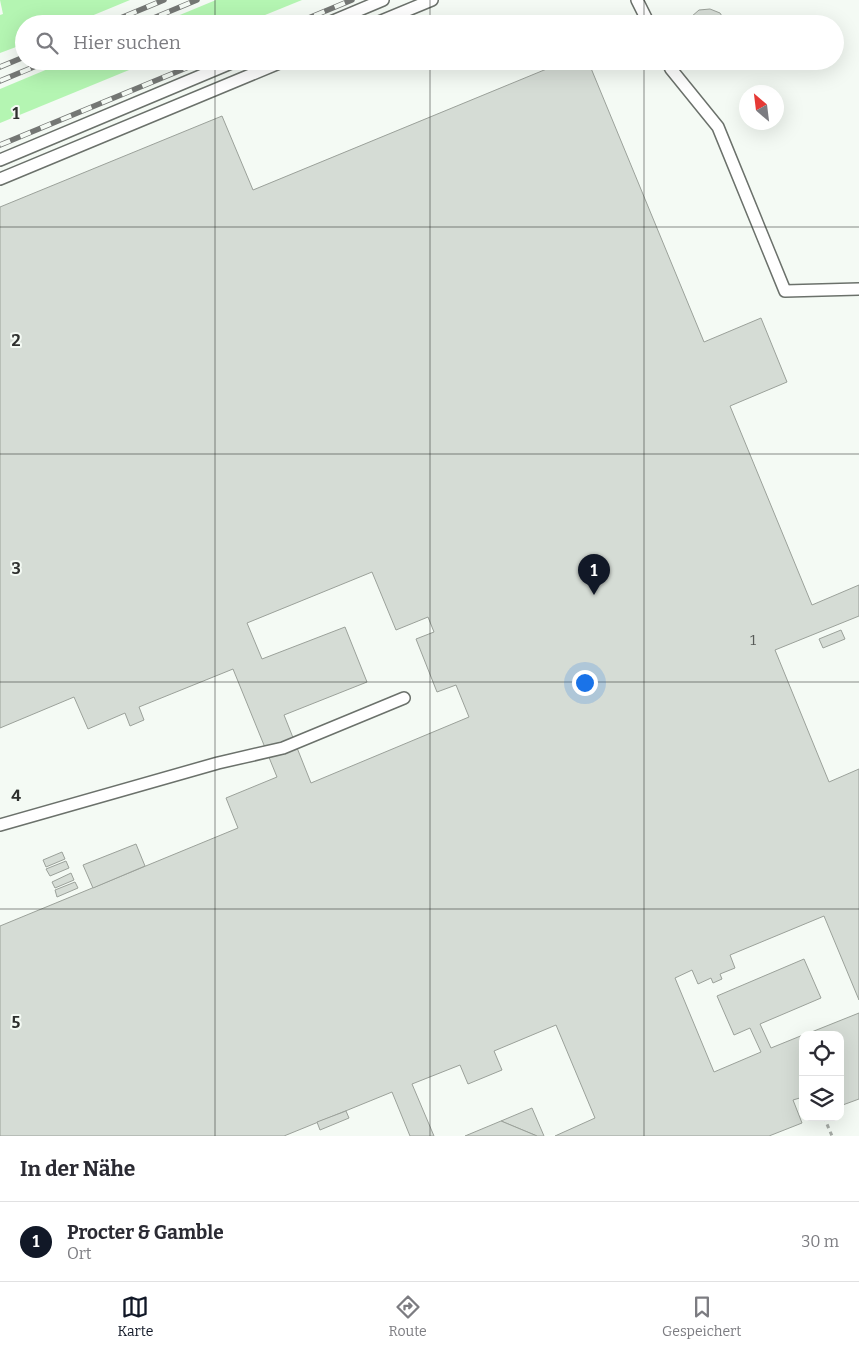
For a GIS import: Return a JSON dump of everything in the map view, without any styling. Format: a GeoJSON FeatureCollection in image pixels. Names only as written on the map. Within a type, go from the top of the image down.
{"type":"FeatureCollection","features":[{"type":"Feature","properties":{"kind":"lane"},"geometry":{"type":"LineString","coordinates":[[347,15],[383,0]]}},
{"type":"Feature","properties":{"kind":"lane"},"geometry":{"type":"LineString","coordinates":[[396,15],[432,0]]}},
{"type":"Feature","properties":{"kind":"lane"},"geometry":{"type":"LineString","coordinates":[[637,0],[644,15]]}},
{"type":"Feature","properties":{"kind":"lane"},"geometry":{"type":"LineString","coordinates":[[0,160],[215,70]]}},
{"type":"Feature","properties":{"kind":"lane"},"geometry":{"type":"LineString","coordinates":[[0,179],[262,70]]}},
{"type":"Feature","properties":{"kind":"lane"},"geometry":{"type":"LineString","coordinates":[[671,70],[718,127],[785,291],[859,288]]}},
{"type":"Feature","properties":{"kind":"lane"},"geometry":{"type":"LineString","coordinates":[[0,826],[218,763],[283,748],[404,698]]}},
{"type":"Feature","properties":{"kind":"path"},"geometry":{"type":"LineString","coordinates":[[826,1121],[832,1136]]}},
{"type":"Feature","properties":{"kind":"green space"},"geometry":{"type":"Polygon","coordinates":[[[0,0],[130,0],[94,15],[15,15],[15,47],[0,53],[0,15],[3,14],[0,0]]]}},
{"type":"Feature","properties":{"kind":"green space"},"geometry":{"type":"Polygon","coordinates":[[[216,0],[302,0],[265,15],[180,15],[216,0]]]}},
{"type":"Feature","properties":{"kind":"green space"},"geometry":{"type":"Polygon","coordinates":[[[45,70],[129,70],[0,123],[0,89],[45,70]]]}},
{"type":"Feature","properties":{"kind":"building"},"geometry":{"type":"Polygon","coordinates":[[[710,9],[721,15],[693,15],[699,10],[710,9]]]}},
{"type":"Feature","properties":{"kind":"building"},"geometry":{"type":"Polygon","coordinates":[[[544,70],[592,70],[704,342],[761,318],[787,382],[730,406],[812,605],[859,585],[859,616],[775,650],[829,782],[859,769],[859,1000],[824,916],[730,955],[735,968],[720,974],[722,979],[713,983],[711,978],[698,984],[692,970],[675,978],[714,1072],[761,1052],[750,1028],[734,1035],[717,996],[804,959],[821,998],[760,1024],[771,1048],[799,1037],[799,1098],[793,1100],[799,1115],[799,1121],[802,1123],[769,1136],[555,1136],[595,1118],[556,1025],[494,1051],[502,1070],[468,1084],[460,1065],[412,1084],[434,1136],[410,1136],[392,1092],[284,1136],[0,1136],[0,926],[238,828],[226,798],[277,777],[233,669],[139,707],[144,720],[130,726],[125,713],[88,729],[74,697],[0,728],[0,207],[222,116],[253,190],[544,70]],[[372,572],[247,623],[262,659],[345,627],[367,682],[284,715],[311,783],[469,717],[456,685],[437,692],[416,639],[434,632],[428,617],[396,630],[372,572]]]}},
{"type":"Feature","properties":{"kind":"building"},"geometry":{"type":"Polygon","coordinates":[[[841,630],[845,639],[823,648],[819,639],[841,630]]]}},
{"type":"Feature","properties":{"kind":"building"},"geometry":{"type":"Polygon","coordinates":[[[136,844],[145,866],[93,888],[83,865],[136,844]]]}},
{"type":"Feature","properties":{"kind":"building"},"geometry":{"type":"Polygon","coordinates":[[[62,852],[65,859],[46,867],[43,860],[62,852]]]}},
{"type":"Feature","properties":{"kind":"building"},"geometry":{"type":"Polygon","coordinates":[[[66,861],[69,868],[50,876],[46,869],[66,861]]]}},
{"type":"Feature","properties":{"kind":"building"},"geometry":{"type":"Polygon","coordinates":[[[71,873],[74,880],[55,888],[52,882],[71,873]]]}},
{"type":"Feature","properties":{"kind":"building"},"geometry":{"type":"Polygon","coordinates":[[[75,882],[78,888],[57,897],[55,890],[75,882]]]}},
{"type":"Feature","properties":{"kind":"building"},"geometry":{"type":"Polygon","coordinates":[[[859,1013],[859,1099],[844,1105],[844,1031],[814,1031],[859,1013]]]}},
{"type":"Feature","properties":{"kind":"building"},"geometry":{"type":"Polygon","coordinates":[[[532,1108],[544,1136],[537,1136],[501,1121],[532,1108]]]}},
{"type":"Feature","properties":{"kind":"building"},"geometry":{"type":"Polygon","coordinates":[[[346,1111],[349,1118],[320,1130],[317,1122],[346,1111]]]}},
{"type":"Feature","properties":{"kind":"building"},"geometry":{"type":"Polygon","coordinates":[[[501,1121],[537,1136],[465,1136],[501,1121]]]}},
{"type":"Feature","properties":{"kind":"railway"},"geometry":{"type":"LineString","coordinates":[[128,15],[164,0]]}},
{"type":"Feature","properties":{"kind":"railway"},"geometry":{"type":"LineString","coordinates":[[161,15],[197,0]]}},
{"type":"Feature","properties":{"kind":"railway"},"geometry":{"type":"LineString","coordinates":[[316,15],[352,0]]}},
{"type":"Feature","properties":{"kind":"railway"},"geometry":{"type":"LineString","coordinates":[[0,67],[15,61]]}},
{"type":"Feature","properties":{"kind":"railway"},"geometry":{"type":"LineString","coordinates":[[0,81],[26,70]]}},
{"type":"Feature","properties":{"kind":"railway"},"geometry":{"type":"LineString","coordinates":[[0,145],[181,70]]}},
{"type":"Feature","properties":{"kind":"place","name":"Procter & Gamble"},"geometry":{"type":"Point","coordinates":[594,595]}}]}
